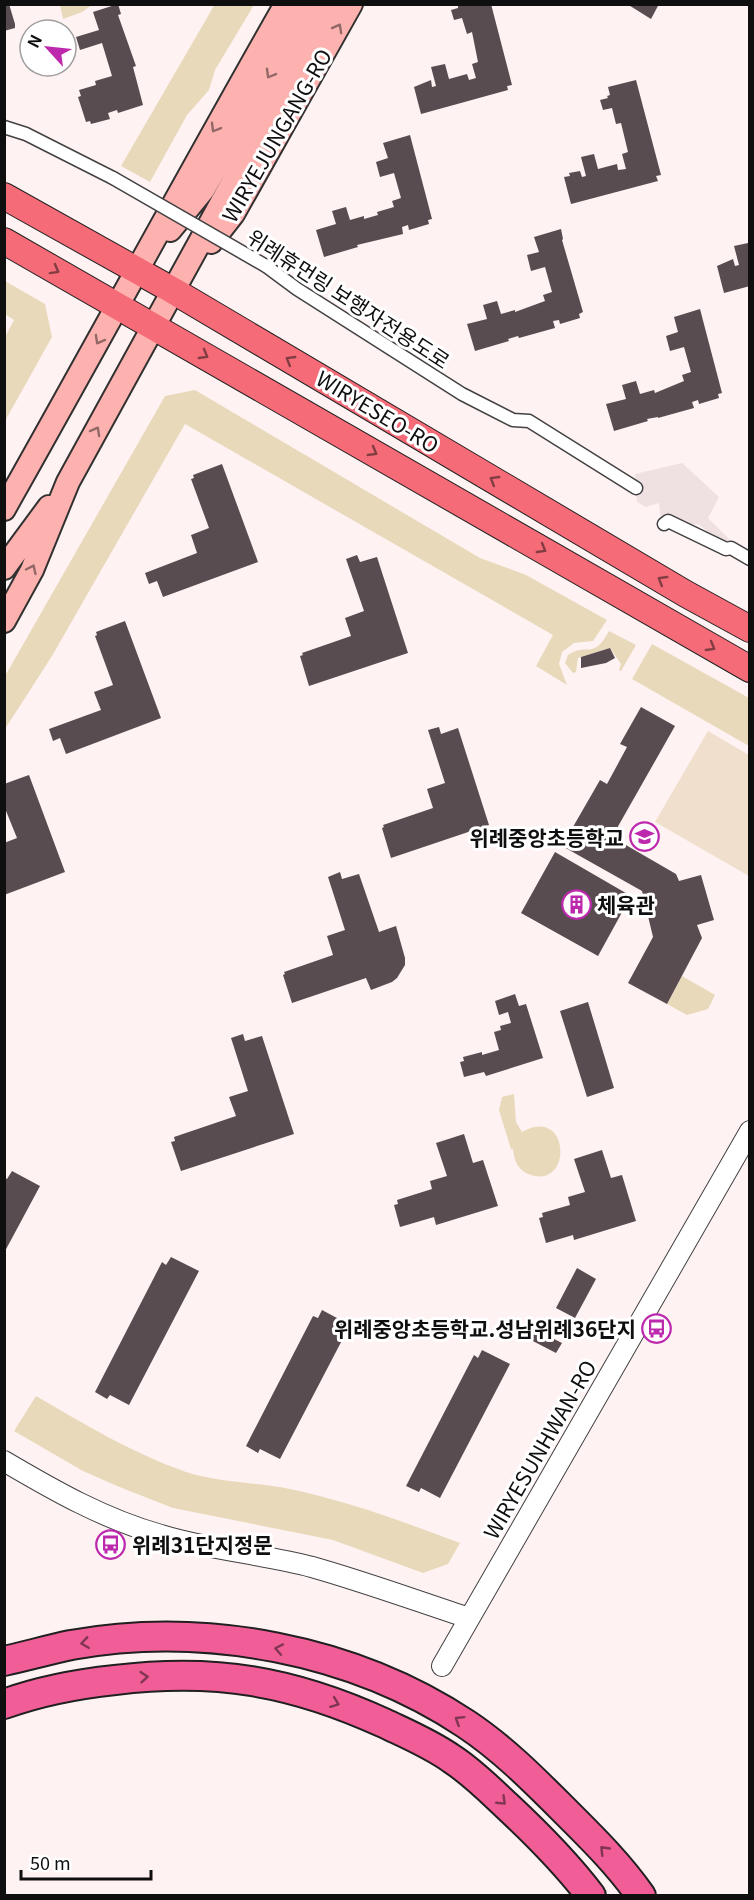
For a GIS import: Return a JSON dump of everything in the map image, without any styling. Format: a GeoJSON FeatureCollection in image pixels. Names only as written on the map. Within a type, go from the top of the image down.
{"type":"FeatureCollection","features":[{"type":"Feature","properties":{"kind":"highway"},"geometry":{"type":"LineString","coordinates":[[4,1661],[46,1650],[99,1641],[173,1638],[261,1645],[327,1659],[368,1672],[452,1715],[497,1747],[598,1844],[641,1896]]}},
{"type":"Feature","properties":{"kind":"highway"},"geometry":{"type":"LineString","coordinates":[[4,1704],[66,1687],[177,1675],[212,1676],[258,1682],[317,1696],[414,1737],[453,1759],[522,1821],[591,1896]]}},
{"type":"Feature","properties":{"kind":"main road","name":"WIRYEJUNGANG-RO"},"geometry":{"type":"LineString","coordinates":[[4,509],[286,4]]}},
{"type":"Feature","properties":{"kind":"main road","name":"WIRYEJUNGANG-RO"},"geometry":{"type":"LineString","coordinates":[[172,290],[233,214],[351,4]]}},
{"type":"Feature","properties":{"kind":"main road","name":"WIRYEJUNGANG-RO"},"geometry":{"type":"LineString","coordinates":[[136,270],[203,190],[319,7]]}},
{"type":"Feature","properties":{"kind":"main road","name":"WIRYEJUNGANG-RO"},"geometry":{"type":"LineString","coordinates":[[4,621],[32,570],[68,482],[153,326],[319,7]]}},
{"type":"Feature","properties":{"kind":"main road","name":"WIRYESEO-RO"},"geometry":{"type":"LineString","coordinates":[[4,196],[172,290],[686,594],[750,629]]}},
{"type":"Feature","properties":{"kind":"main road","name":"WIRYESEO-RO"},"geometry":{"type":"LineString","coordinates":[[4,241],[750,669]]}},
{"type":"Feature","properties":{"kind":"main road","name":"WIRYEJUNGANG-RO"},"geometry":{"type":"LineString","coordinates":[[4,568],[68,482]]}},
{"type":"Feature","properties":{"kind":"street","name":"위례휴먼링 보행자전용도로"},"geometry":{"type":"LineString","coordinates":[[4,127],[26,134],[113,178],[266,266],[297,290],[462,394],[513,420],[529,421],[636,488]]}},
{"type":"Feature","properties":{"kind":"street"},"geometry":{"type":"LineString","coordinates":[[664,524],[668,521],[726,549],[731,548],[750,559]]}},
{"type":"Feature","properties":{"kind":"street","name":"WIRYESUNHWAN-RO"},"geometry":{"type":"LineString","coordinates":[[442,1666],[750,1131]]}},
{"type":"Feature","properties":{"kind":"street"},"geometry":{"type":"LineString","coordinates":[[4,1461],[72,1500],[131,1526],[202,1545],[310,1567],[368,1583],[469,1618]]}},
{"type":"Feature","properties":{"kind":"shaded area"},"geometry":{"type":"Polygon","coordinates":[[[60,4],[92,5],[82,12],[63,18],[60,4]]]}},
{"type":"Feature","properties":{"kind":"shaded area"},"geometry":{"type":"Polygon","coordinates":[[[215,4],[254,5],[215,70],[209,90],[187,115],[150,182],[121,166],[215,4]]]}},
{"type":"Feature","properties":{"kind":"shaded area"},"geometry":{"type":"Polygon","coordinates":[[[5,281],[45,304],[52,337],[5,421],[5,337],[14,320],[5,314],[5,281]]]}},
{"type":"Feature","properties":{"kind":"shaded area"},"geometry":{"type":"Polygon","coordinates":[[[195,390],[480,558],[526,575],[607,620],[593,641],[574,643],[562,652],[559,664],[567,685],[536,666],[553,635],[185,424],[52,656],[5,729],[5,676],[165,396],[195,390]]]}},
{"type":"Feature","properties":{"kind":"shaded area"},"geometry":{"type":"Polygon","coordinates":[[[682,463],[719,497],[708,518],[733,543],[729,552],[699,524],[669,527],[661,523],[659,503],[646,507],[637,502],[635,474],[682,463]]]}},
{"type":"Feature","properties":{"kind":"shaded area"},"geometry":{"type":"Polygon","coordinates":[[[609,631],[636,645],[621,671],[619,670],[621,664],[610,648],[578,658],[576,672],[573,673],[565,663],[568,655],[575,651],[599,646],[609,631]]]}},
{"type":"Feature","properties":{"kind":"shaded area"},"geometry":{"type":"Polygon","coordinates":[[[652,644],[749,698],[749,746],[632,679],[652,644]]]}},
{"type":"Feature","properties":{"kind":"shaded area"},"geometry":{"type":"Polygon","coordinates":[[[708,731],[749,755],[749,876],[655,822],[708,731]]]}},
{"type":"Feature","properties":{"kind":"shaded area"},"geometry":{"type":"Polygon","coordinates":[[[682,976],[715,995],[708,1009],[687,1015],[667,1004],[682,976]]]}},
{"type":"Feature","properties":{"kind":"shaded area"},"geometry":{"type":"Polygon","coordinates":[[[514,1094],[516,1122],[522,1132],[538,1127],[550,1130],[558,1138],[559,1162],[552,1172],[541,1176],[526,1173],[516,1163],[499,1110],[502,1097],[514,1094]]]}},
{"type":"Feature","properties":{"kind":"shaded area"},"geometry":{"type":"Polygon","coordinates":[[[36,1396],[127,1447],[186,1472],[312,1494],[376,1513],[460,1543],[448,1564],[423,1573],[333,1540],[173,1508],[83,1471],[14,1431],[36,1396]]]}},
{"type":"Feature","properties":{"kind":"building"},"geometry":{"type":"Polygon","coordinates":[[[4,4],[9,4],[15,28],[4,31],[4,4]]]}},
{"type":"Feature","properties":{"kind":"building"},"geometry":{"type":"Polygon","coordinates":[[[118,4],[121,14],[118,15],[136,66],[133,67],[143,105],[118,113],[117,110],[108,113],[110,119],[91,124],[90,121],[86,122],[78,97],[81,96],[79,90],[96,85],[95,81],[112,76],[102,43],[80,50],[78,44],[78,36],[99,30],[93,12],[118,4]]]}},
{"type":"Feature","properties":{"kind":"building"},"geometry":{"type":"Polygon","coordinates":[[[461,4],[491,4],[512,85],[507,86],[508,90],[421,114],[414,87],[431,80],[432,87],[436,86],[431,67],[445,64],[449,79],[467,74],[469,80],[476,78],[472,64],[478,62],[472,32],[467,34],[462,18],[454,20],[451,10],[458,8],[461,4]]]}},
{"type":"Feature","properties":{"kind":"building"},"geometry":{"type":"Polygon","coordinates":[[[627,4],[659,4],[651,19],[627,4]]]}},
{"type":"Feature","properties":{"kind":"building"},"geometry":{"type":"Polygon","coordinates":[[[636,80],[661,175],[656,176],[658,181],[571,204],[564,177],[570,176],[569,173],[580,171],[582,177],[586,176],[581,157],[594,154],[598,169],[617,164],[618,170],[626,169],[622,154],[628,152],[621,123],[616,124],[612,108],[603,110],[600,100],[610,95],[608,87],[636,80]]]}},
{"type":"Feature","properties":{"kind":"building"},"geometry":{"type":"Polygon","coordinates":[[[410,135],[432,219],[428,220],[429,224],[409,230],[408,225],[402,227],[403,234],[357,245],[358,247],[324,257],[316,230],[336,224],[332,211],[346,207],[350,220],[364,216],[364,219],[394,207],[392,201],[401,198],[394,173],[380,177],[376,162],[388,158],[383,143],[410,135]]]}},
{"type":"Feature","properties":{"kind":"building"},"geometry":{"type":"Polygon","coordinates":[[[561,229],[562,240],[583,312],[579,314],[580,318],[560,324],[559,320],[553,321],[555,328],[519,338],[518,336],[475,351],[467,324],[487,319],[483,305],[497,301],[501,314],[515,310],[515,312],[545,301],[543,295],[552,292],[545,267],[531,271],[527,255],[539,252],[534,237],[561,229]]]}},
{"type":"Feature","properties":{"kind":"building"},"geometry":{"type":"Polygon","coordinates":[[[748,243],[750,286],[724,293],[717,266],[733,259],[735,266],[739,265],[734,246],[748,243]]]}},
{"type":"Feature","properties":{"kind":"building"},"geometry":{"type":"Polygon","coordinates":[[[700,309],[722,393],[718,394],[719,398],[699,404],[698,400],[692,402],[694,408],[647,419],[648,421],[614,431],[606,404],[626,399],[622,385],[636,381],[640,394],[654,390],[655,393],[684,381],[682,375],[691,372],[684,347],[670,351],[666,336],[678,332],[674,317],[700,309]]]}},
{"type":"Feature","properties":{"kind":"building"},"geometry":{"type":"Polygon","coordinates":[[[222,464],[258,562],[163,597],[157,581],[149,584],[145,573],[197,553],[191,535],[209,528],[191,479],[194,478],[193,475],[222,464]]]}},
{"type":"Feature","properties":{"kind":"building"},"geometry":{"type":"Polygon","coordinates":[[[357,555],[360,562],[377,557],[408,653],[309,686],[300,656],[303,655],[302,653],[351,636],[345,618],[364,611],[346,559],[357,555]]]}},
{"type":"Feature","properties":{"kind":"building"},"geometry":{"type":"Polygon","coordinates":[[[125,621],[161,718],[66,754],[60,738],[53,741],[49,729],[101,710],[94,692],[113,685],[95,636],[96,632],[125,621]]]}},
{"type":"Feature","properties":{"kind":"building"},"geometry":{"type":"Polygon","coordinates":[[[610,648],[615,658],[606,663],[581,668],[581,657],[610,648]]]}},
{"type":"Feature","properties":{"kind":"building"},"geometry":{"type":"Polygon","coordinates":[[[641,707],[675,726],[612,837],[676,874],[679,881],[701,875],[714,920],[697,925],[702,938],[667,1004],[628,983],[653,937],[642,891],[562,846],[600,780],[607,784],[627,747],[620,744],[641,707]]]}},
{"type":"Feature","properties":{"kind":"building"},"geometry":{"type":"Polygon","coordinates":[[[439,727],[441,734],[458,728],[489,825],[391,858],[383,825],[433,808],[427,789],[445,783],[428,730],[439,727]]]}},
{"type":"Feature","properties":{"kind":"building"},"geometry":{"type":"Polygon","coordinates":[[[29,775],[65,872],[4,895],[4,843],[17,838],[4,806],[4,784],[29,775]]]}},
{"type":"Feature","properties":{"kind":"building","name":"체육관"},"geometry":{"type":"Polygon","coordinates":[[[555,852],[631,896],[598,956],[521,913],[555,852]]]}},
{"type":"Feature","properties":{"kind":"building"},"geometry":{"type":"Polygon","coordinates":[[[340,872],[342,879],[359,874],[379,932],[396,926],[405,965],[392,982],[371,990],[366,978],[292,1003],[284,972],[333,955],[327,936],[345,930],[328,877],[340,872]]]}},
{"type":"Feature","properties":{"kind":"building"},"geometry":{"type":"Polygon","coordinates":[[[515,994],[519,1006],[526,1004],[543,1058],[486,1076],[484,1072],[464,1077],[460,1062],[464,1061],[463,1057],[499,1050],[494,1032],[501,1030],[500,1026],[511,1023],[508,1012],[499,1015],[495,1001],[515,994]]]}},
{"type":"Feature","properties":{"kind":"building"},"geometry":{"type":"Polygon","coordinates":[[[588,1002],[614,1088],[587,1097],[560,1011],[588,1002]]]}},
{"type":"Feature","properties":{"kind":"building"},"geometry":{"type":"Polygon","coordinates":[[[243,1034],[245,1041],[262,1036],[294,1134],[181,1171],[171,1142],[175,1141],[174,1137],[236,1116],[229,1097],[248,1091],[231,1038],[243,1034]]]}},
{"type":"Feature","properties":{"kind":"building"},"geometry":{"type":"Polygon","coordinates":[[[464,1134],[473,1163],[483,1160],[498,1206],[436,1225],[434,1217],[400,1227],[394,1205],[398,1204],[397,1200],[432,1189],[430,1181],[447,1176],[436,1143],[464,1134]]]}},
{"type":"Feature","properties":{"kind":"building"},"geometry":{"type":"Polygon","coordinates":[[[602,1150],[611,1178],[622,1175],[636,1221],[574,1240],[573,1235],[546,1243],[539,1218],[543,1217],[542,1213],[570,1205],[568,1197],[585,1192],[574,1159],[602,1150]]]}},
{"type":"Feature","properties":{"kind":"building"},"geometry":{"type":"Polygon","coordinates":[[[12,1171],[40,1186],[4,1253],[4,1177],[7,1179],[12,1171]]]}},
{"type":"Feature","properties":{"kind":"building"},"geometry":{"type":"Polygon","coordinates":[[[171,1257],[199,1271],[129,1405],[110,1395],[107,1399],[95,1392],[162,1262],[166,1265],[171,1257]]]}},
{"type":"Feature","properties":{"kind":"building"},"geometry":{"type":"Polygon","coordinates":[[[577,1268],[596,1279],[575,1318],[556,1308],[577,1268]]]}},
{"type":"Feature","properties":{"kind":"building"},"geometry":{"type":"Polygon","coordinates":[[[322,1310],[350,1325],[280,1459],[260,1449],[258,1453],[246,1446],[313,1316],[318,1318],[322,1310]]]}},
{"type":"Feature","properties":{"kind":"building"},"geometry":{"type":"Polygon","coordinates":[[[532,1328],[562,1343],[556,1353],[527,1338],[532,1328]]]}},
{"type":"Feature","properties":{"kind":"building"},"geometry":{"type":"Polygon","coordinates":[[[482,1350],[510,1364],[440,1498],[421,1488],[419,1492],[406,1486],[474,1355],[478,1358],[482,1350]]]}},
{"type":"Feature","properties":{"kind":"place","name":"위례중앙초등학교"},"geometry":{"type":"Point","coordinates":[645,837]}},
{"type":"Feature","properties":{"kind":"place","name":"체육관"},"geometry":{"type":"Point","coordinates":[576,904]}},
{"type":"Feature","properties":{"kind":"place","name":"위례중앙초등학교.성남위례36단지"},"geometry":{"type":"Point","coordinates":[657,1328]}},
{"type":"Feature","properties":{"kind":"place","name":"위례31단지정문"},"geometry":{"type":"Point","coordinates":[111,1544]}}]}
